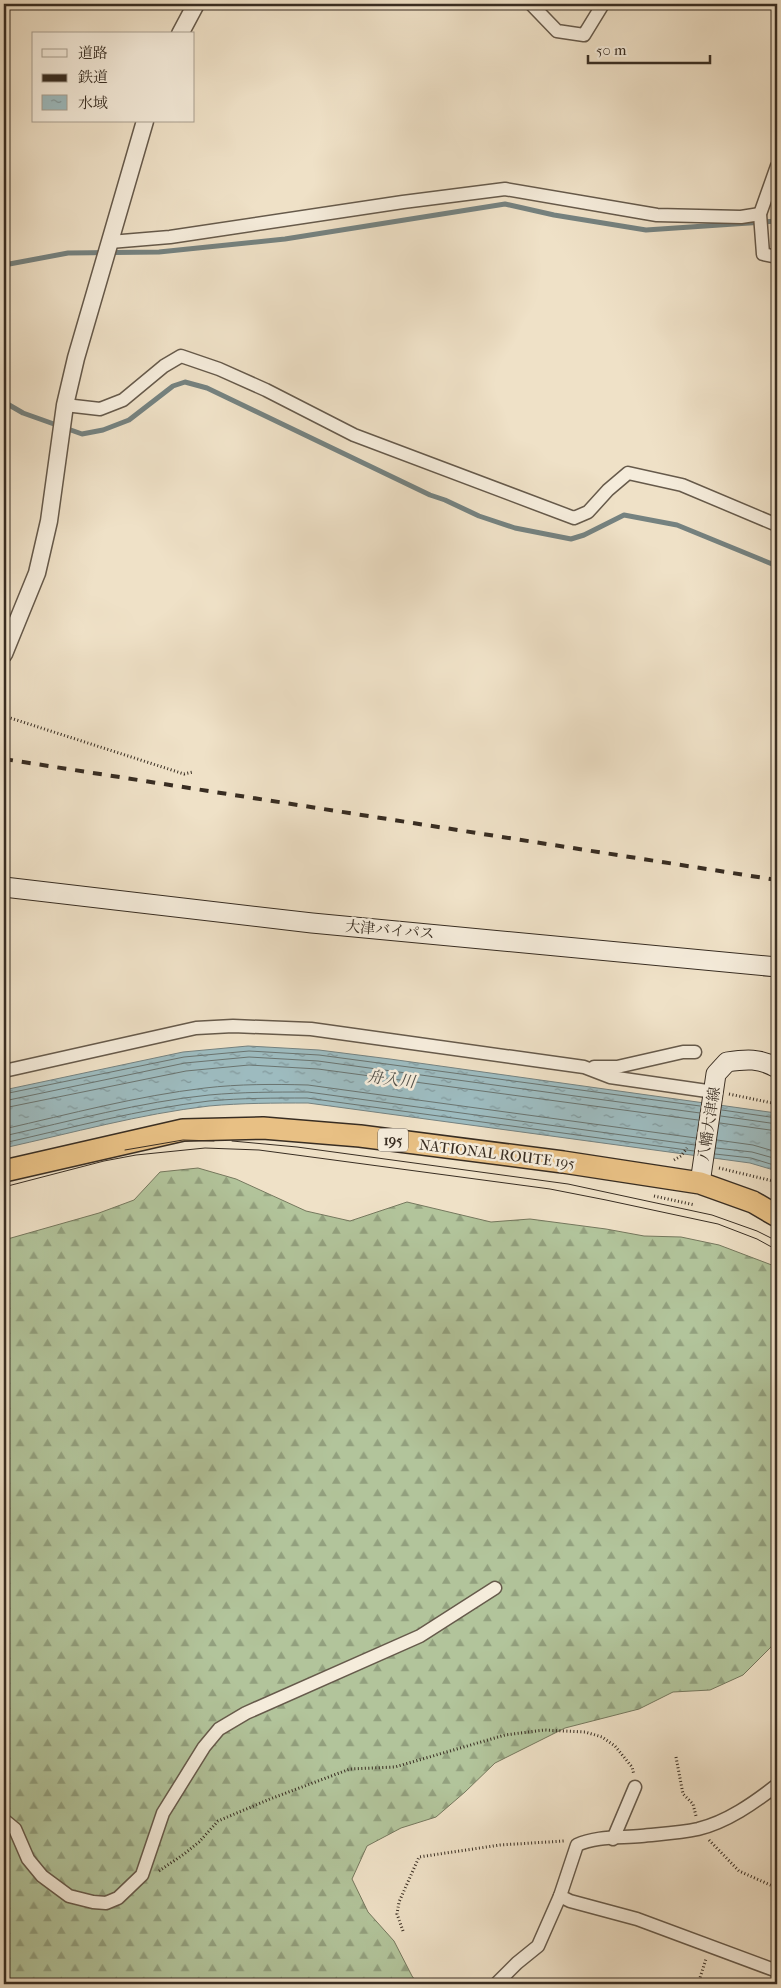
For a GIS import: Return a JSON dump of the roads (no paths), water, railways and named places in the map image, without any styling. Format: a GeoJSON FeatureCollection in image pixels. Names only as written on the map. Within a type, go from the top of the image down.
{"type":"FeatureCollection","features":[{"type":"Feature","properties":{"kind":"highway","name":"NATIONAL ROUTE 195"},"geometry":{"type":"LineString","coordinates":[[4,1171],[183,1130],[263,1128],[360,1136],[563,1162],[702,1169],[777,1216]]}},
{"type":"Feature","properties":{"kind":"main road","name":"大津バイパス"},"geometry":{"type":"LineString","coordinates":[[4,887],[312,923],[777,967]]}},
{"type":"Feature","properties":{"kind":"main road","name":"八幡大津線"},"geometry":{"type":"LineString","coordinates":[[702,1169],[716,1074],[727,1062],[750,1059],[767,1062],[777,1068]]}},
{"type":"Feature","properties":{"kind":"street"},"geometry":{"type":"LineString","coordinates":[[181,32],[196,4]]}},
{"type":"Feature","properties":{"kind":"street"},"geometry":{"type":"LineString","coordinates":[[531,4],[557,31],[584,36],[603,4]]}},
{"type":"Feature","properties":{"kind":"street"},"geometry":{"type":"LineString","coordinates":[[4,654],[39,564],[49,521],[64,405],[145,122]]}},
{"type":"Feature","properties":{"kind":"street"},"geometry":{"type":"LineString","coordinates":[[777,166],[760,214],[763,254],[777,257]]}},
{"type":"Feature","properties":{"kind":"street"},"geometry":{"type":"LineString","coordinates":[[110,242],[170,237],[505,188],[657,215],[741,217],[760,214]]}},
{"type":"Feature","properties":{"kind":"street"},"geometry":{"type":"LineString","coordinates":[[64,405],[100,409],[123,400],[164,366],[181,356],[219,368],[354,435],[454,475],[574,518],[588,512],[608,490],[628,474],[682,485],[777,525]]}},
{"type":"Feature","properties":{"kind":"street"},"geometry":{"type":"LineString","coordinates":[[4,1071],[196,1028],[233,1026],[311,1029],[584,1067],[618,1067],[683,1052],[694,1052]]}},
{"type":"Feature","properties":{"kind":"street"},"geometry":{"type":"LineString","coordinates":[[584,1067],[610,1076],[713,1095]]}},
{"type":"Feature","properties":{"kind":"street"},"geometry":{"type":"LineString","coordinates":[[4,1820],[15,1829],[28,1859],[42,1876],[69,1896],[92,1902],[106,1902],[118,1898],[142,1875],[163,1813],[204,1747],[220,1729],[246,1713],[420,1636],[495,1588]]}},
{"type":"Feature","properties":{"kind":"street"},"geometry":{"type":"LineString","coordinates":[[496,1983],[538,1946],[560,1896],[577,1845],[588,1840],[698,1829],[750,1806],[777,1785]]}},
{"type":"Feature","properties":{"kind":"street"},"geometry":{"type":"LineString","coordinates":[[613,1839],[635,1787]]}},
{"type":"Feature","properties":{"kind":"street"},"geometry":{"type":"LineString","coordinates":[[560,1896],[570,1902],[637,1919],[777,1970]]}},
{"type":"Feature","properties":{"kind":"water","name":"舟入川"},"geometry":{"type":"Polygon","coordinates":[[[248,1046],[319,1050],[390,1059],[776,1113],[777,1171],[750,1163],[308,1103],[234,1104],[183,1109],[4,1148],[4,1090],[183,1052],[248,1046]]]}},
{"type":"Feature","properties":{"kind":"waterway"},"geometry":{"type":"LineString","coordinates":[[4,265],[68,253],[159,252],[285,239],[505,204],[554,215],[646,230],[777,221]]}},
{"type":"Feature","properties":{"kind":"waterway"},"geometry":{"type":"LineString","coordinates":[[4,402],[23,413],[82,434],[103,430],[129,420],[173,386],[185,382],[207,388],[430,495],[479,516],[515,528],[571,539],[584,535],[624,515],[677,525],[777,566]]}},
{"type":"Feature","properties":{"kind":"tram line"},"geometry":{"type":"LineString","coordinates":[[125,1150],[183,1140],[214,1141]]}},
{"type":"Feature","properties":{"kind":"tram line"},"geometry":{"type":"LineString","coordinates":[[232,1141],[297,1147],[568,1184],[712,1215],[757,1231],[777,1241]]}},
{"type":"Feature","properties":{"kind":"tram line"},"geometry":{"type":"LineString","coordinates":[[4,1187],[104,1161],[136,1155],[205,1148],[259,1150],[550,1189],[718,1224],[757,1239],[777,1250]]}},
{"type":"Feature","properties":{"kind":"railway"},"geometry":{"type":"LineString","coordinates":[[4,759],[777,880]]}}]}
